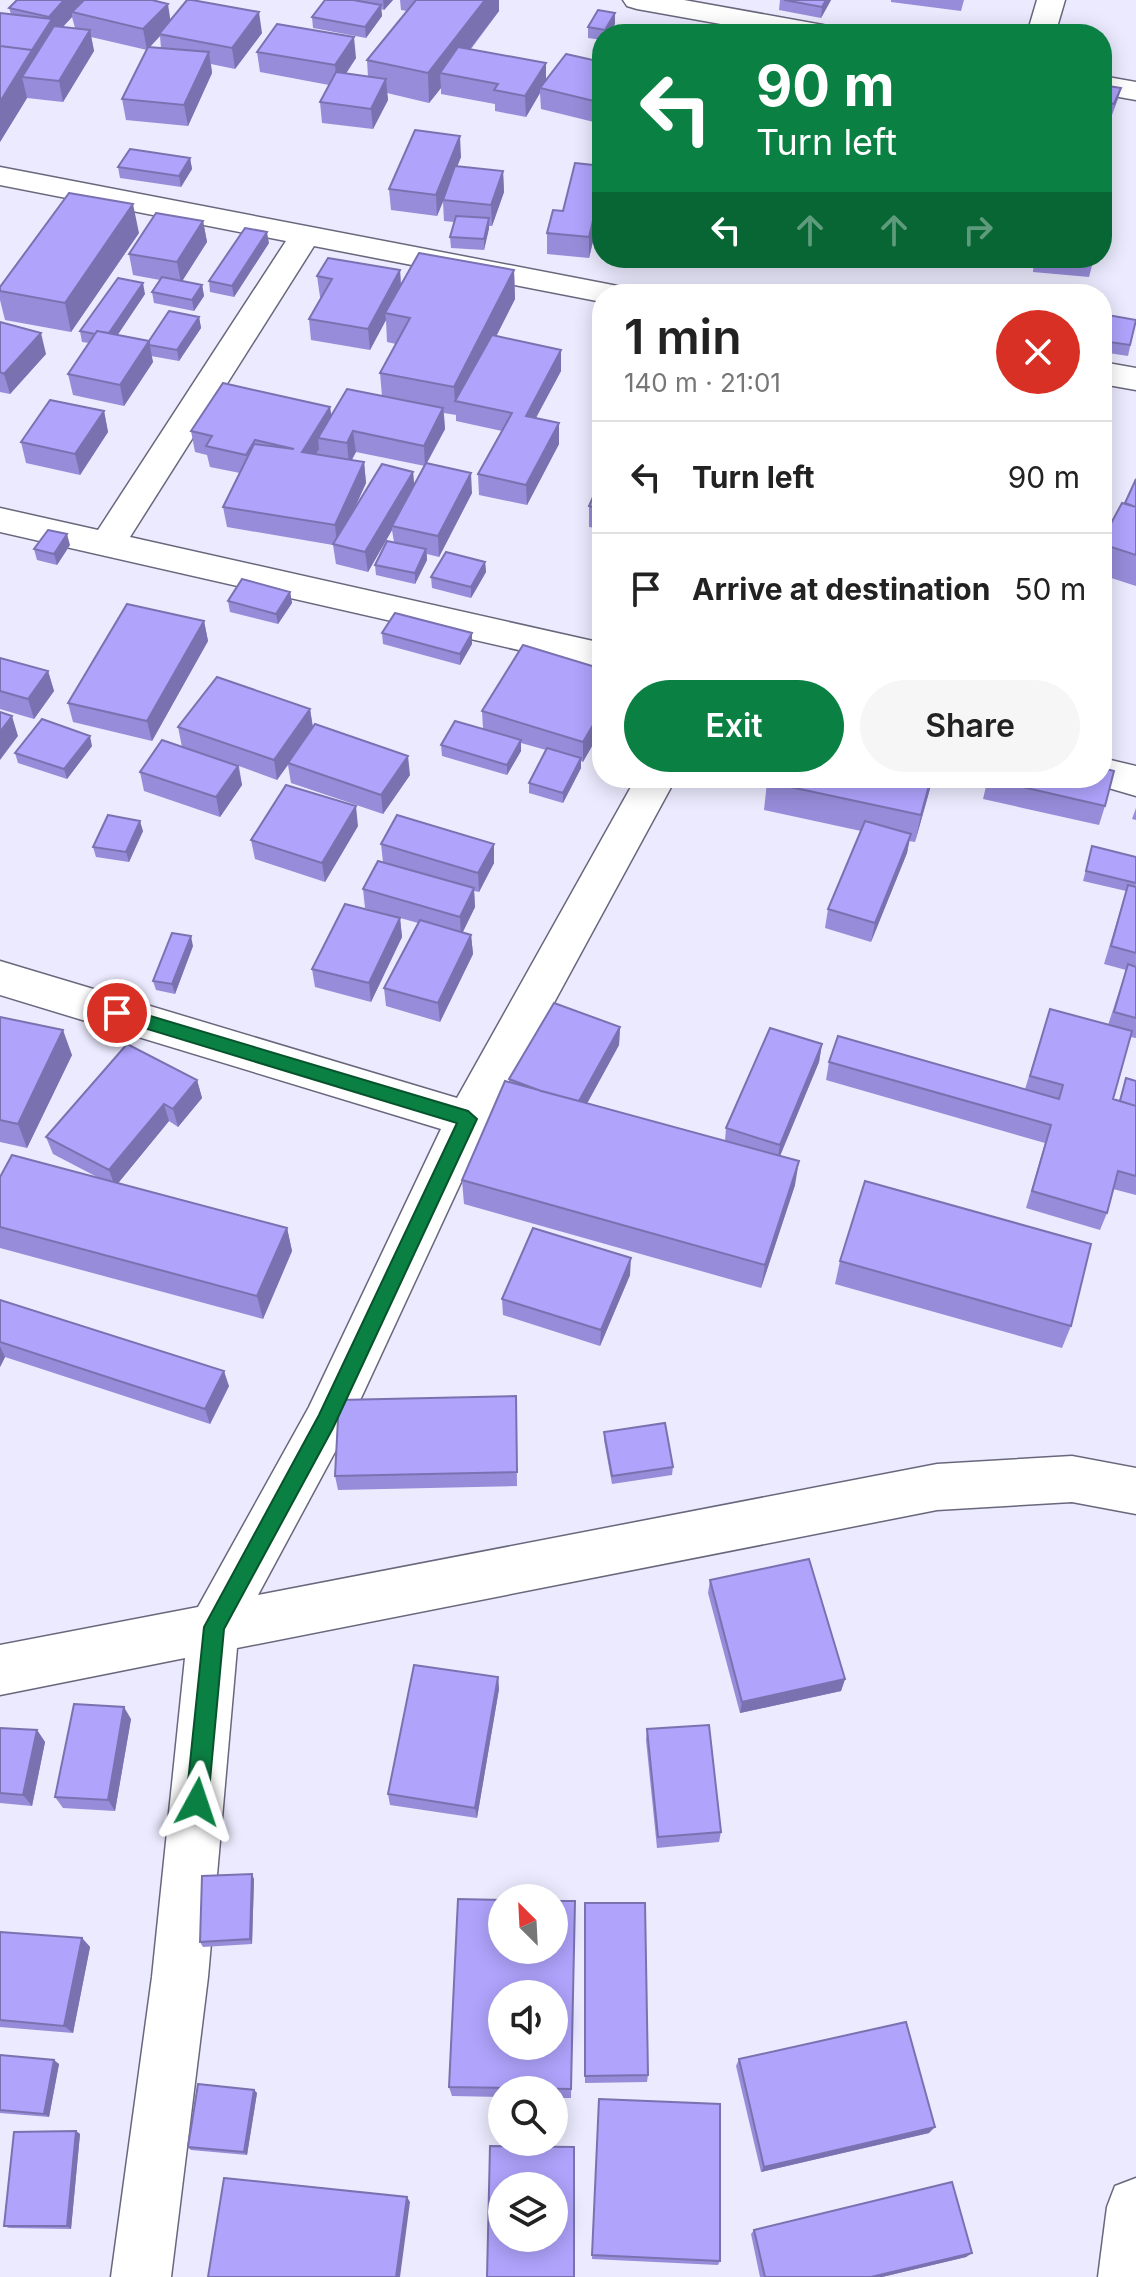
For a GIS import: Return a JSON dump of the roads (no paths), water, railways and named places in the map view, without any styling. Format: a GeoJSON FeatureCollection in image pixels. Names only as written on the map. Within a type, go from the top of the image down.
{"type":"FeatureCollection","features":[{"type":"Feature","properties":{"kind":"street"},"geometry":{"type":"LineString","coordinates":[[637,0],[768,24]]}},
{"type":"Feature","properties":{"kind":"street"},"geometry":{"type":"LineString","coordinates":[[1044,24],[1051,0]]}},
{"type":"Feature","properties":{"kind":"street"},"geometry":{"type":"LineString","coordinates":[[1112,87],[1136,91]]}},
{"type":"Feature","properties":{"kind":"street"},"geometry":{"type":"LineString","coordinates":[[0,176],[592,290]]}},
{"type":"Feature","properties":{"kind":"street"},"geometry":{"type":"LineString","coordinates":[[107,544],[306,234]]}},
{"type":"Feature","properties":{"kind":"street"},"geometry":{"type":"LineString","coordinates":[[1112,375],[1136,379]]}},
{"type":"Feature","properties":{"kind":"street"},"geometry":{"type":"LineString","coordinates":[[0,520],[592,654]]}},
{"type":"Feature","properties":{"kind":"street"},"geometry":{"type":"LineString","coordinates":[[1112,775],[1136,781]]}},
{"type":"Feature","properties":{"kind":"street"},"geometry":{"type":"LineString","coordinates":[[141,2277],[180,1977],[214,1627],[326,1422],[468,1119],[650,788]]}},
{"type":"Feature","properties":{"kind":"street"},"geometry":{"type":"LineString","coordinates":[[0,978],[468,1119]]}},
{"type":"Feature","properties":{"kind":"street"},"geometry":{"type":"LineString","coordinates":[[0,1670],[937,1487],[1072,1479],[1136,1491]]}},
{"type":"Feature","properties":{"kind":"street"},"geometry":{"type":"LineString","coordinates":[[1128,2277],[1136,2207]]}}]}
